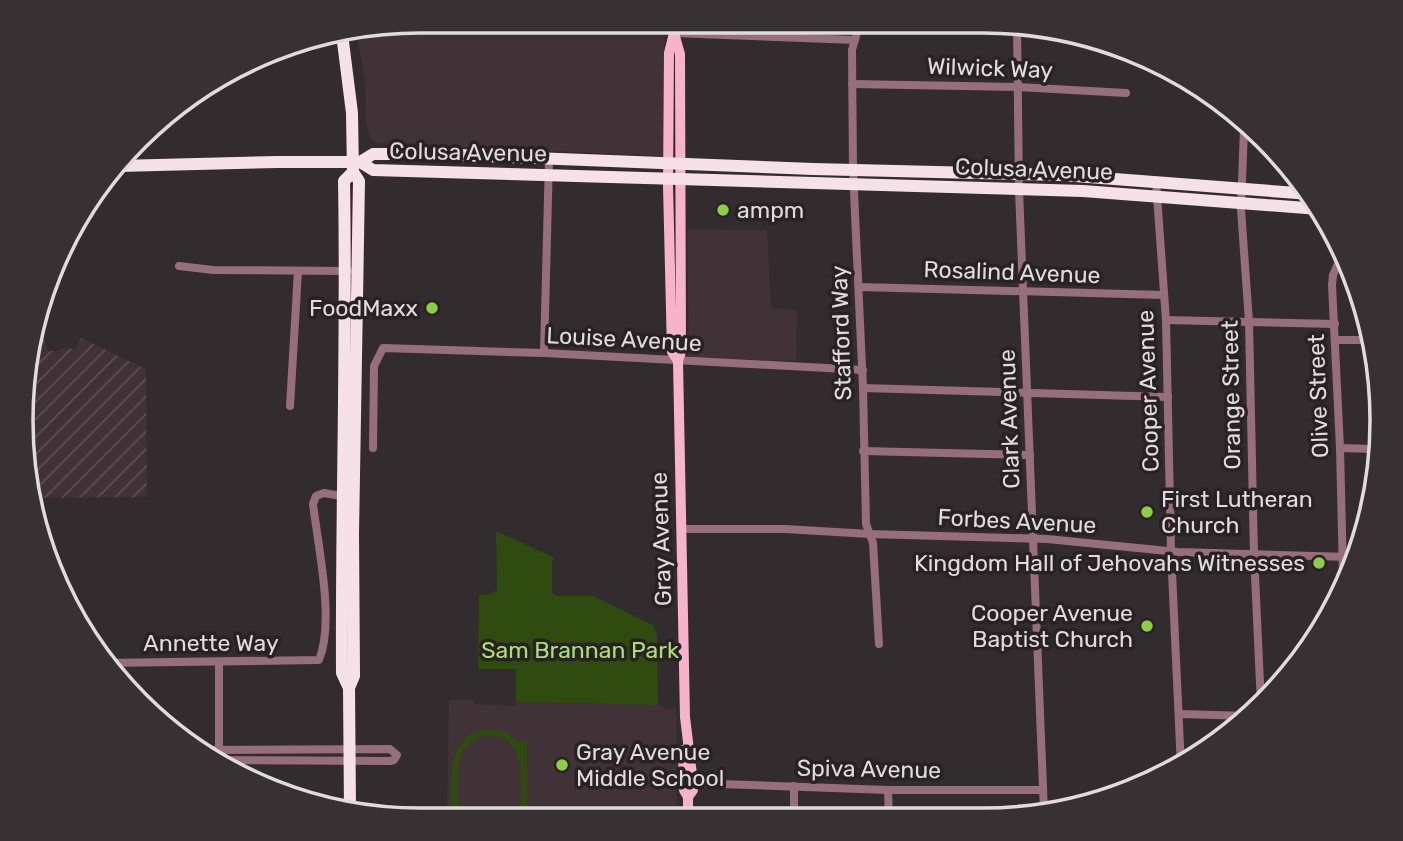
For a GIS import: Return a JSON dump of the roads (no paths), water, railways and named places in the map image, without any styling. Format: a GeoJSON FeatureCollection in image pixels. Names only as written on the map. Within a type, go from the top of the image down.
{"type":"FeatureCollection","features":[{"type":"Feature","properties":{"kind":"highway"},"geometry":{"type":"LineString","coordinates":[[343,41],[355,166],[344,181],[352,271],[355,676],[349,688]]}},
{"type":"Feature","properties":{"kind":"highway","name":"Colusa Avenue"},"geometry":{"type":"LineString","coordinates":[[355,166],[373,154],[674,162],[1019,174],[1295,193]]}},
{"type":"Feature","properties":{"kind":"highway"},"geometry":{"type":"LineString","coordinates":[[128,166],[277,162],[355,166]]}},
{"type":"Feature","properties":{"kind":"highway","name":"Colusa Avenue"},"geometry":{"type":"LineString","coordinates":[[355,166],[373,170],[1157,195],[1306,208]]}},
{"type":"Feature","properties":{"kind":"highway"},"geometry":{"type":"LineString","coordinates":[[350,801],[349,688],[342,673],[341,496],[352,271]]}},
{"type":"Feature","properties":{"kind":"main road","name":"Gray Avenue"},"geometry":{"type":"LineString","coordinates":[[675,33],[680,54],[674,162],[672,352],[678,361],[685,716],[693,783],[693,790],[688,797]]}},
{"type":"Feature","properties":{"kind":"main road","name":"Gray Avenue"},"geometry":{"type":"LineString","coordinates":[[685,716],[684,790],[688,797],[688,808]]}},
{"type":"Feature","properties":{"kind":"street"},"geometry":{"type":"LineString","coordinates":[[758,33],[855,40]]}},
{"type":"Feature","properties":{"kind":"street","name":"Stafford Way"},"geometry":{"type":"LineString","coordinates":[[857,33],[852,50],[853,184],[863,370],[866,524],[873,542],[879,644]]}},
{"type":"Feature","properties":{"kind":"street","name":"Clark Avenue"},"geometry":{"type":"LineString","coordinates":[[1017,35],[1019,190],[1045,802]]}},
{"type":"Feature","properties":{"kind":"street","name":"Wilwick Way"},"geometry":{"type":"LineString","coordinates":[[852,84],[1017,87],[1126,93]]}},
{"type":"Feature","properties":{"kind":"street","name":"Orange Street"},"geometry":{"type":"LineString","coordinates":[[1244,135],[1241,202],[1249,322],[1254,555],[1260,690]]}},
{"type":"Feature","properties":{"kind":"street"},"geometry":{"type":"LineString","coordinates":[[544,353],[549,159]]}},
{"type":"Feature","properties":{"kind":"street","name":"Cooper Avenue"},"geometry":{"type":"LineString","coordinates":[[1156,182],[1166,320],[1171,551],[1183,752]]}},
{"type":"Feature","properties":{"kind":"street","name":"Olive Street"},"geometry":{"type":"LineString","coordinates":[[1337,265],[1332,285],[1346,554]]}},
{"type":"Feature","properties":{"kind":"street"},"geometry":{"type":"LineString","coordinates":[[179,266],[213,270],[352,271]]}},
{"type":"Feature","properties":{"kind":"street"},"geometry":{"type":"LineString","coordinates":[[290,406],[298,271]]}},
{"type":"Feature","properties":{"kind":"street","name":"Rosalind Avenue"},"geometry":{"type":"LineString","coordinates":[[859,287],[1164,295]]}},
{"type":"Feature","properties":{"kind":"street"},"geometry":{"type":"LineString","coordinates":[[1166,320],[1335,324]]}},
{"type":"Feature","properties":{"kind":"street"},"geometry":{"type":"LineString","coordinates":[[1336,340],[1361,341]]}},
{"type":"Feature","properties":{"kind":"street","name":"Louise Avenue"},"geometry":{"type":"LineString","coordinates":[[373,448],[374,366],[383,348],[544,353],[863,370]]}},
{"type":"Feature","properties":{"kind":"street"},"geometry":{"type":"LineString","coordinates":[[863,387],[1168,397]]}},
{"type":"Feature","properties":{"kind":"street"},"geometry":{"type":"LineString","coordinates":[[1340,448],[1369,449]]}},
{"type":"Feature","properties":{"kind":"street"},"geometry":{"type":"LineString","coordinates":[[863,451],[1030,455]]}},
{"type":"Feature","properties":{"kind":"street","name":"Annette Way"},"geometry":{"type":"LineString","coordinates":[[118,663],[319,660],[325,647],[324,571],[313,504],[316,496],[324,493],[341,496]]}},
{"type":"Feature","properties":{"kind":"street","name":"Forbes Avenue"},"geometry":{"type":"LineString","coordinates":[[682,529],[785,529],[1033,538],[1171,551],[1345,557]]}},
{"type":"Feature","properties":{"kind":"street"},"geometry":{"type":"LineString","coordinates":[[219,662],[219,750],[349,755],[394,760],[397,755],[390,748],[349,755],[235,760]]}},
{"type":"Feature","properties":{"kind":"street"},"geometry":{"type":"LineString","coordinates":[[1180,714],[1234,716]]}},
{"type":"Feature","properties":{"kind":"street","name":"Spiva Avenue"},"geometry":{"type":"LineString","coordinates":[[693,783],[888,790],[1043,790]]}},
{"type":"Feature","properties":{"kind":"street"},"geometry":{"type":"LineString","coordinates":[[794,786],[794,808]]}},
{"type":"Feature","properties":{"kind":"street"},"geometry":{"type":"LineString","coordinates":[[888,790],[889,808]]}},
{"type":"Feature","properties":{"kind":"place","name":"ampm"},"geometry":{"type":"Point","coordinates":[723,210]}},
{"type":"Feature","properties":{"kind":"place","name":"FoodMaxx"},"geometry":{"type":"Point","coordinates":[432,308]}},
{"type":"Feature","properties":{"kind":"place","name":"First Lutheran Church"},"geometry":{"type":"Point","coordinates":[1147,512]}},
{"type":"Feature","properties":{"kind":"place","name":"Kingdom Hall of Jehovahs Witnesses"},"geometry":{"type":"Point","coordinates":[1319,563]}},
{"type":"Feature","properties":{"kind":"place","name":"Cooper Avenue Baptist Church"},"geometry":{"type":"Point","coordinates":[1147,626]}},
{"type":"Feature","properties":{"kind":"place","name":"Gray Avenue Middle School"},"geometry":{"type":"Point","coordinates":[562,765]}},
{"type":"Feature","properties":{"kind":"park label","name":"Sam Brannan Park"},"geometry":{"type":"Point","coordinates":[580,650]}}]}
